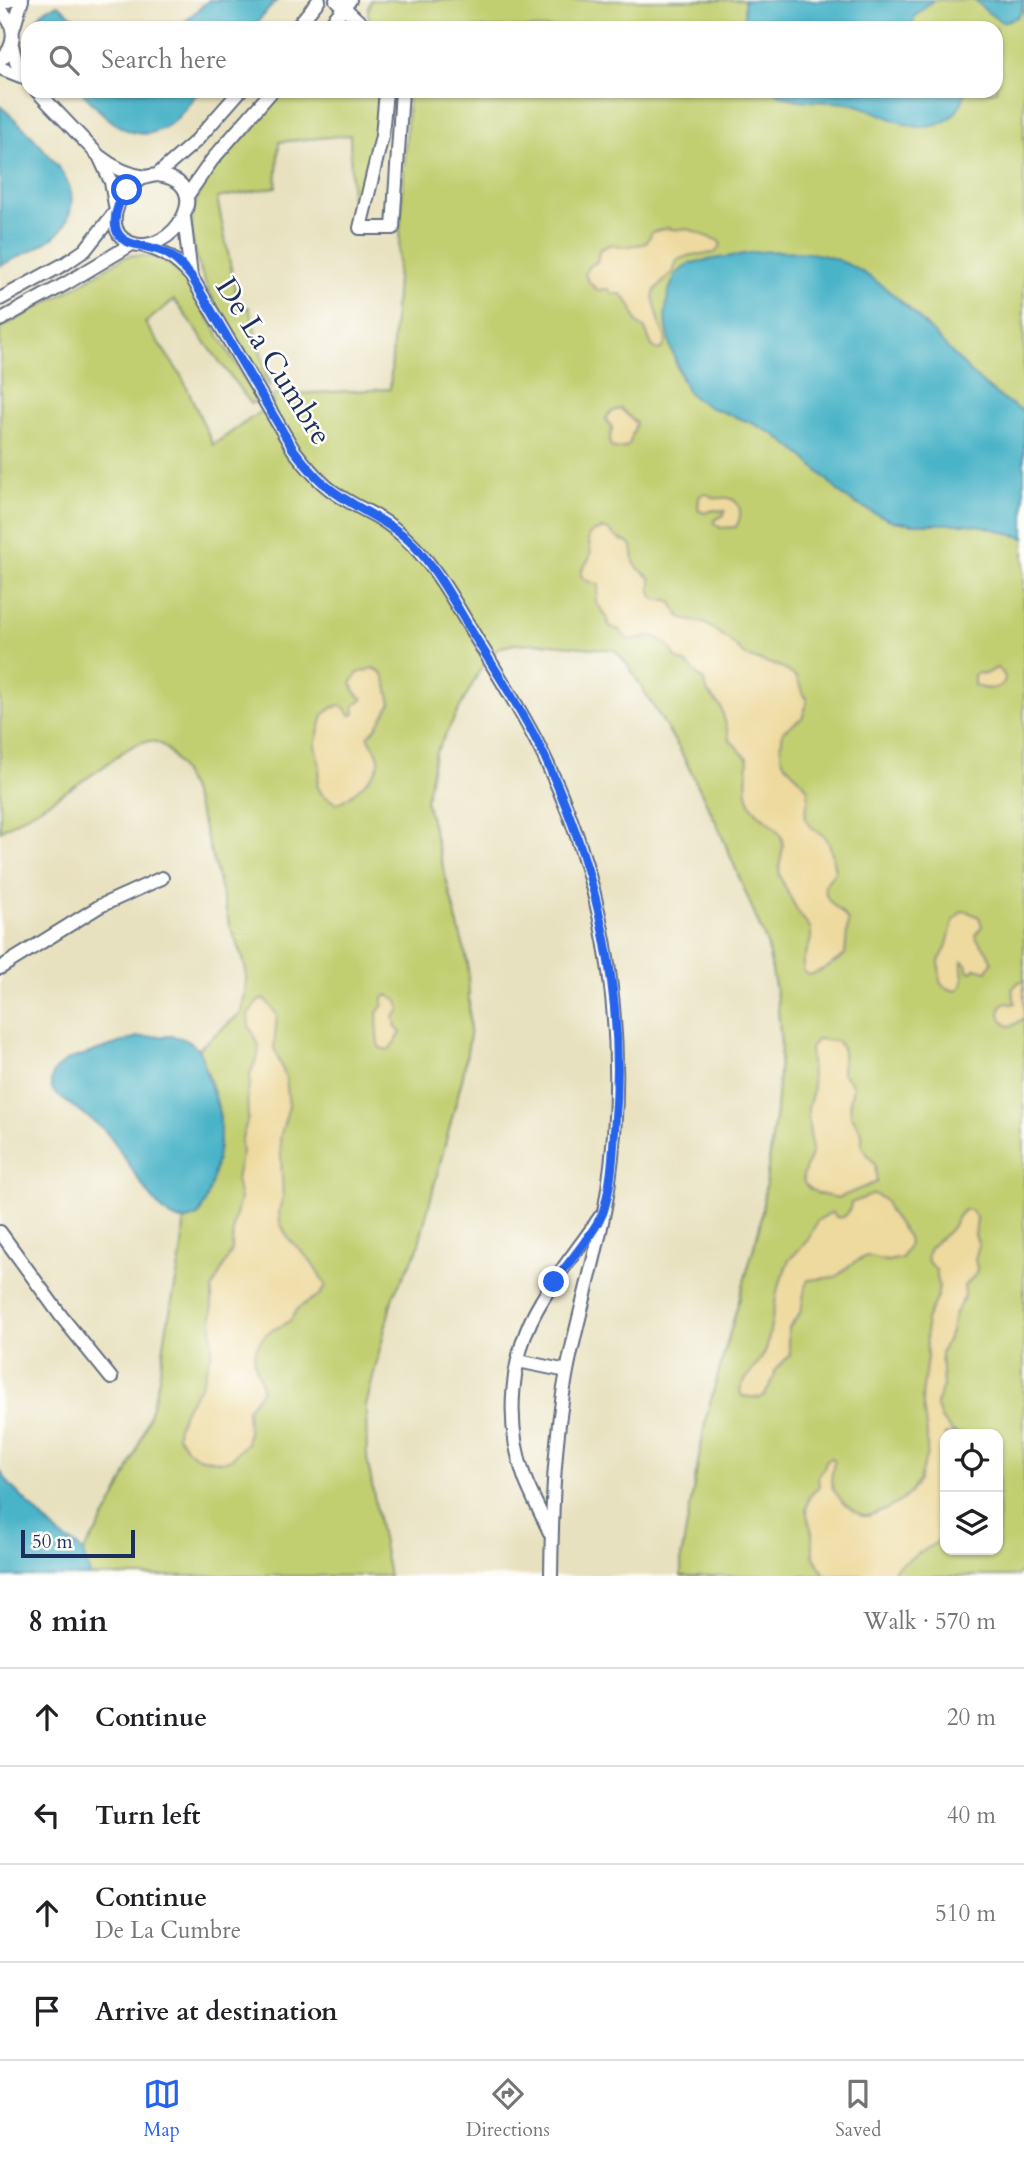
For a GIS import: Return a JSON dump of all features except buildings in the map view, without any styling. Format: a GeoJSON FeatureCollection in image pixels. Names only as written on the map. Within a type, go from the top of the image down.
{"type":"FeatureCollection","features":[{"type":"Feature","properties":{"kind":"street"},"geometry":{"type":"LineString","coordinates":[[0,4],[11,0]]}},
{"type":"Feature","properties":{"kind":"street"},"geometry":{"type":"LineString","coordinates":[[21,70],[12,45],[13,30],[23,0]]}},
{"type":"Feature","properties":{"kind":"street"},"geometry":{"type":"LineString","coordinates":[[334,21],[343,2],[360,21]]}},
{"type":"Feature","properties":{"kind":"street"},"geometry":{"type":"LineString","coordinates":[[302,21],[315,5],[327,21]]}},
{"type":"Feature","properties":{"kind":"street"},"geometry":{"type":"LineString","coordinates":[[0,10],[6,15],[13,30]]}},
{"type":"Feature","properties":{"kind":"street"},"geometry":{"type":"LineString","coordinates":[[0,60],[12,45]]}},
{"type":"Feature","properties":{"kind":"street"},"geometry":{"type":"LineString","coordinates":[[0,68],[21,77]]}},
{"type":"Feature","properties":{"kind":"street"},"geometry":{"type":"LineString","coordinates":[[44,98],[110,165],[127,173],[168,176],[178,181],[187,196]]}},
{"type":"Feature","properties":{"kind":"street"},"geometry":{"type":"LineString","coordinates":[[0,299],[85,250],[116,211],[127,190],[151,176],[196,141],[234,98]]}},
{"type":"Feature","properties":{"kind":"street"},"geometry":{"type":"LineString","coordinates":[[191,276],[184,218],[187,196],[212,160],[266,98]]}},
{"type":"Feature","properties":{"kind":"street"},"geometry":{"type":"LineString","coordinates":[[385,98],[382,136],[360,228],[393,228],[402,98]]}},
{"type":"Feature","properties":{"kind":"street"},"geometry":{"type":"LineString","coordinates":[[99,156],[111,181],[116,211],[114,220],[122,238],[165,253],[180,263],[191,276]]}},
{"type":"Feature","properties":{"kind":"street"},"geometry":{"type":"LineString","coordinates":[[374,173],[396,177]]}},
{"type":"Feature","properties":{"kind":"street"},"geometry":{"type":"LineString","coordinates":[[0,320],[136,244],[150,243],[170,233],[184,218]]}},
{"type":"Feature","properties":{"kind":"street","name":"De La Cumbre"},"geometry":{"type":"LineString","coordinates":[[191,276],[293,449],[311,472],[328,488],[402,534],[436,573],[519,709],[547,763],[586,861],[606,949],[613,998],[617,1099],[604,1211],[567,1371],[553,1488],[551,1576]]}},
{"type":"Feature","properties":{"kind":"street"},"geometry":{"type":"LineString","coordinates":[[0,968],[100,906],[162,878]]}},
{"type":"Feature","properties":{"kind":"street","name":"De La Cumbre"},"geometry":{"type":"LineString","coordinates":[[552,1535],[526,1479],[516,1447],[512,1406],[518,1361],[528,1327],[540,1303],[604,1211]]}},
{"type":"Feature","properties":{"kind":"street"},"geometry":{"type":"LineString","coordinates":[[0,1232],[111,1378]]}},
{"type":"Feature","properties":{"kind":"street"},"geometry":{"type":"LineString","coordinates":[[518,1361],[567,1371]]}},
{"type":"Feature","properties":{"kind":"green space"},"geometry":{"type":"Polygon","coordinates":[[[371,0],[1024,0],[1024,411],[982,383],[901,301],[849,266],[825,257],[777,252],[690,263],[669,334],[681,379],[709,407],[774,434],[804,457],[853,503],[893,521],[914,524],[968,524],[1024,538],[1024,1566],[1017,1576],[681,1576],[681,1558],[706,1418],[760,1225],[776,1110],[781,1046],[777,997],[767,944],[717,824],[679,748],[628,665],[615,650],[539,643],[498,648],[481,668],[435,754],[426,801],[468,964],[470,1035],[463,1076],[417,1251],[393,1296],[366,1406],[367,1458],[389,1576],[90,1576],[83,1552],[126,1475],[156,1391],[180,1259],[184,1221],[198,1216],[215,1170],[220,1132],[219,1114],[212,1085],[198,1049],[241,1013],[246,971],[230,926],[202,820],[191,790],[165,747],[150,741],[130,748],[76,786],[0,831],[0,328],[125,257],[156,257],[168,262],[186,280],[257,400],[251,404],[174,300],[145,323],[182,377],[213,445],[274,402],[272,395],[390,389],[409,98],[1003,98],[1003,21],[370,21],[371,0]]]}},
{"type":"Feature","properties":{"kind":"green space"},"geometry":{"type":"Polygon","coordinates":[[[276,98],[379,98],[376,133],[352,219],[350,135],[279,142],[276,187],[217,198],[239,308],[249,307],[270,387],[212,298],[194,247],[192,222],[197,199],[213,170],[276,98]]]}},
{"type":"Feature","properties":{"kind":"sand"},"geometry":{"type":"Polygon","coordinates":[[[668,228],[691,230],[718,240],[721,245],[715,253],[691,255],[677,260],[673,272],[655,290],[653,297],[666,340],[663,348],[658,350],[652,346],[645,329],[637,323],[631,306],[621,294],[613,294],[609,289],[597,290],[585,274],[589,266],[597,262],[599,250],[611,244],[622,247],[643,244],[652,232],[668,228]]]}},
{"type":"Feature","properties":{"kind":"sand"},"geometry":{"type":"Polygon","coordinates":[[[621,409],[636,423],[629,445],[616,448],[611,447],[612,427],[606,420],[609,413],[621,409]]]}},
{"type":"Feature","properties":{"kind":"sand"},"geometry":{"type":"Polygon","coordinates":[[[704,493],[736,502],[740,514],[736,527],[721,528],[714,523],[725,511],[704,513],[698,510],[699,497],[704,493]]]}},
{"type":"Feature","properties":{"kind":"sand"},"geometry":{"type":"Polygon","coordinates":[[[601,529],[607,529],[632,546],[634,562],[651,579],[653,597],[673,604],[679,616],[686,620],[704,623],[746,656],[781,667],[796,677],[807,701],[802,718],[783,731],[781,756],[807,788],[809,796],[806,820],[828,842],[835,870],[825,886],[825,891],[830,901],[848,921],[845,954],[817,972],[809,975],[804,972],[803,962],[811,932],[781,879],[781,836],[750,802],[747,790],[747,758],[730,740],[721,707],[708,693],[704,681],[686,663],[677,659],[669,646],[660,639],[651,636],[628,640],[619,630],[609,626],[606,616],[596,602],[599,585],[581,575],[591,552],[588,537],[601,529]]]}},
{"type":"Feature","properties":{"kind":"sand"},"geometry":{"type":"Polygon","coordinates":[[[373,668],[382,674],[391,703],[368,736],[377,751],[379,762],[361,787],[335,803],[321,793],[317,785],[320,767],[315,745],[323,715],[340,705],[350,715],[355,714],[354,706],[363,699],[351,683],[358,673],[373,668]]]}},
{"type":"Feature","properties":{"kind":"sand"},"geometry":{"type":"Polygon","coordinates":[[[997,668],[1005,678],[1000,686],[989,689],[974,685],[974,675],[985,674],[997,668]]]}},
{"type":"Feature","properties":{"kind":"sand"},"geometry":{"type":"Polygon","coordinates":[[[966,911],[979,917],[982,926],[976,938],[992,962],[987,971],[976,968],[972,972],[968,971],[962,961],[963,982],[955,991],[944,987],[940,982],[939,961],[946,948],[953,922],[961,912],[966,911]]]}},
{"type":"Feature","properties":{"kind":"sand"},"geometry":{"type":"Polygon","coordinates":[[[1024,981],[1024,1018],[1008,1026],[1001,1018],[1001,1009],[1004,1003],[1015,1003],[1012,989],[1024,981]]]}},
{"type":"Feature","properties":{"kind":"sand"},"geometry":{"type":"Polygon","coordinates":[[[388,995],[398,1001],[400,1010],[394,1017],[396,1027],[401,1033],[389,1050],[380,1048],[377,1035],[377,1013],[383,1005],[383,998],[388,995]]]}},
{"type":"Feature","properties":{"kind":"sand"},"geometry":{"type":"Polygon","coordinates":[[[265,999],[277,1015],[274,1048],[286,1078],[289,1106],[280,1137],[283,1197],[279,1210],[280,1223],[288,1238],[309,1259],[326,1285],[317,1297],[298,1309],[290,1321],[268,1332],[261,1340],[256,1349],[255,1363],[262,1386],[259,1395],[247,1408],[247,1443],[231,1459],[222,1462],[198,1457],[187,1449],[177,1435],[187,1406],[201,1385],[212,1351],[212,1289],[232,1250],[233,1227],[240,1199],[236,1179],[242,1152],[241,1142],[248,1118],[247,1095],[259,1046],[249,1026],[248,1015],[259,1000],[265,999]]]}},
{"type":"Feature","properties":{"kind":"sand"},"geometry":{"type":"Polygon","coordinates":[[[817,1039],[837,1041],[842,1049],[842,1073],[853,1087],[851,1115],[862,1133],[862,1147],[875,1164],[877,1182],[838,1198],[810,1189],[804,1183],[803,1176],[812,1151],[808,1117],[813,1091],[810,1048],[817,1039]]]}},
{"type":"Feature","properties":{"kind":"sand"},"geometry":{"type":"Polygon","coordinates":[[[874,1194],[885,1200],[889,1211],[908,1237],[909,1244],[902,1258],[887,1261],[867,1256],[854,1262],[836,1277],[808,1280],[800,1313],[788,1332],[790,1355],[775,1370],[765,1395],[760,1398],[742,1396],[740,1390],[743,1384],[767,1347],[778,1287],[789,1260],[808,1240],[817,1221],[832,1212],[836,1217],[845,1216],[851,1203],[874,1194]]]}},
{"type":"Feature","properties":{"kind":"sand"},"geometry":{"type":"Polygon","coordinates":[[[966,1209],[972,1211],[977,1219],[975,1235],[979,1245],[975,1259],[976,1274],[964,1286],[965,1296],[954,1315],[951,1332],[941,1353],[943,1386],[936,1404],[941,1419],[949,1429],[940,1429],[940,1540],[898,1566],[889,1576],[825,1576],[813,1555],[812,1533],[806,1510],[809,1497],[819,1486],[818,1475],[826,1460],[831,1458],[834,1461],[831,1481],[833,1489],[844,1504],[862,1516],[887,1509],[901,1501],[919,1480],[927,1453],[922,1397],[927,1357],[926,1320],[939,1288],[936,1270],[928,1262],[928,1252],[933,1244],[949,1231],[966,1209]]]}},
{"type":"Feature","properties":{"kind":"water"},"geometry":{"type":"Polygon","coordinates":[[[209,0],[277,0],[258,21],[186,21],[209,0]]]}},
{"type":"Feature","properties":{"kind":"water"},"geometry":{"type":"Polygon","coordinates":[[[744,0],[933,0],[914,17],[914,21],[745,21],[744,0]]]}},
{"type":"Feature","properties":{"kind":"water"},"geometry":{"type":"Polygon","coordinates":[[[975,0],[1024,0],[1021,13],[1016,18],[1003,22],[987,12],[975,0]]]}},
{"type":"Feature","properties":{"kind":"water"},"geometry":{"type":"Polygon","coordinates":[[[58,5],[78,21],[36,21],[49,8],[58,5]]]}},
{"type":"Feature","properties":{"kind":"water"},"geometry":{"type":"Polygon","coordinates":[[[88,98],[194,98],[174,121],[147,134],[134,133],[123,128],[88,98]]]}},
{"type":"Feature","properties":{"kind":"water"},"geometry":{"type":"Polygon","coordinates":[[[789,98],[963,98],[952,116],[928,127],[901,123],[852,104],[789,98]]]}},
{"type":"Feature","properties":{"kind":"water"},"geometry":{"type":"Polygon","coordinates":[[[0,106],[50,157],[66,180],[72,199],[67,221],[55,236],[0,266],[0,106]]]}},
{"type":"Feature","properties":{"kind":"water"},"geometry":{"type":"Polygon","coordinates":[[[781,251],[823,255],[862,272],[897,298],[988,388],[1024,411],[1024,538],[968,524],[914,524],[893,521],[872,512],[843,496],[804,457],[774,434],[709,407],[686,389],[670,345],[665,316],[668,293],[676,274],[690,263],[756,252],[781,251]]]}},
{"type":"Feature","properties":{"kind":"water"},"geometry":{"type":"Polygon","coordinates":[[[137,1037],[182,1038],[200,1052],[220,1117],[217,1157],[211,1184],[198,1216],[188,1220],[178,1220],[158,1206],[106,1132],[54,1092],[51,1082],[56,1070],[68,1060],[137,1037]]]}},
{"type":"Feature","properties":{"kind":"water"},"geometry":{"type":"Polygon","coordinates":[[[0,1471],[59,1535],[83,1552],[90,1576],[0,1576],[0,1471]]]}},
{"type":"Feature","properties":{"kind":"route"},"geometry":{"type":"LineString","coordinates":[[127,190],[120,199],[114,220],[122,238],[132,244],[165,253],[180,263],[191,276],[293,449],[311,472],[328,488],[402,534],[436,573],[519,709],[547,763],[569,815],[586,861],[606,949],[617,1048],[617,1099],[604,1211],[554,1282]]}}]}
